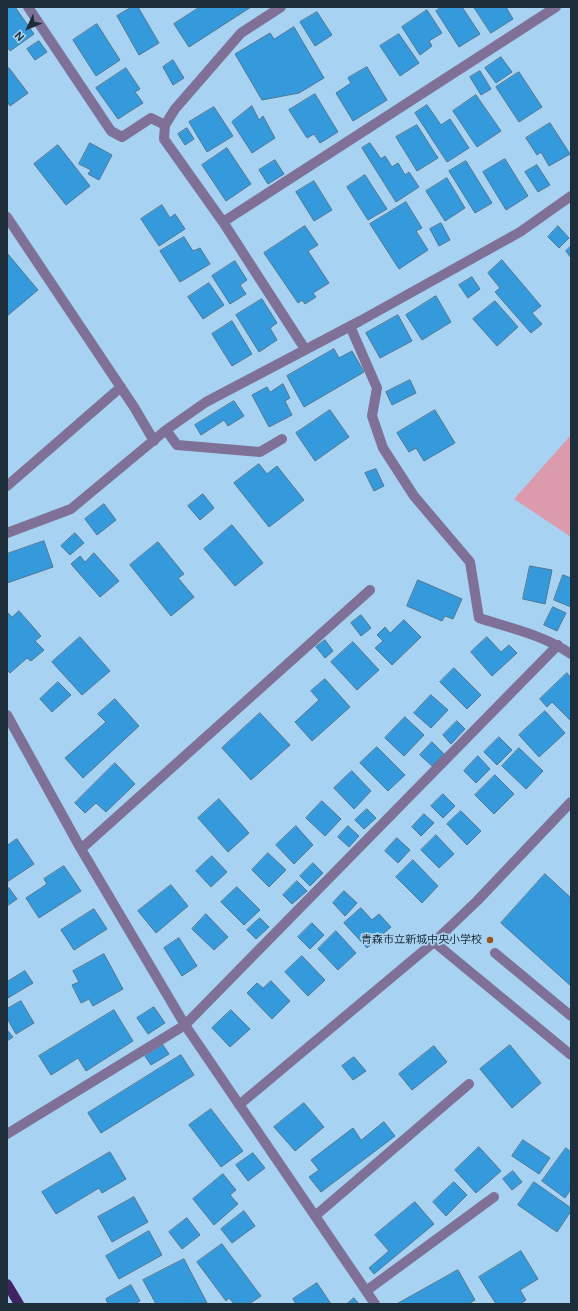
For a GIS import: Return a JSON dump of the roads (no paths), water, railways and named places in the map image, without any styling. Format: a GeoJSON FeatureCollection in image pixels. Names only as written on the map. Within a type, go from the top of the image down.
{"type":"FeatureCollection","features":[{"type":"Feature","properties":{"kind":"main road"},"geometry":{"type":"LineString","coordinates":[[7,1284],[19,1304]]}},
{"type":"Feature","properties":{"kind":"street"},"geometry":{"type":"LineString","coordinates":[[28,7],[111,131],[122,137],[151,118],[165,125]]}},
{"type":"Feature","properties":{"kind":"street"},"geometry":{"type":"LineString","coordinates":[[281,7],[241,33],[175,109],[165,125],[164,139],[223,222],[305,349]]}},
{"type":"Feature","properties":{"kind":"street"},"geometry":{"type":"LineString","coordinates":[[223,222],[556,7]]}},
{"type":"Feature","properties":{"kind":"street"},"geometry":{"type":"LineString","coordinates":[[7,533],[71,509],[166,430],[206,402],[350,326],[520,232],[571,196]]}},
{"type":"Feature","properties":{"kind":"street"},"geometry":{"type":"LineString","coordinates":[[7,217],[121,387],[154,441]]}},
{"type":"Feature","properties":{"kind":"street"},"geometry":{"type":"LineString","coordinates":[[350,326],[377,388],[372,416],[383,448],[414,496],[470,562],[479,618],[558,645],[571,654]]}},
{"type":"Feature","properties":{"kind":"street"},"geometry":{"type":"LineString","coordinates":[[7,486],[121,387]]}},
{"type":"Feature","properties":{"kind":"street"},"geometry":{"type":"LineString","coordinates":[[166,430],[177,445],[260,452],[282,439]]}},
{"type":"Feature","properties":{"kind":"street"},"geometry":{"type":"LineString","coordinates":[[81,849],[370,590]]}},
{"type":"Feature","properties":{"kind":"street"},"geometry":{"type":"LineString","coordinates":[[7,1134],[185,1025],[558,645]]}},
{"type":"Feature","properties":{"kind":"street"},"geometry":{"type":"LineString","coordinates":[[7,715],[81,849],[185,1025],[375,1304]]}},
{"type":"Feature","properties":{"kind":"street"},"geometry":{"type":"LineString","coordinates":[[239,1105],[434,942],[477,901],[571,802]]}},
{"type":"Feature","properties":{"kind":"street"},"geometry":{"type":"LineString","coordinates":[[434,942],[571,1055]]}},
{"type":"Feature","properties":{"kind":"street"},"geometry":{"type":"LineString","coordinates":[[495,953],[571,1016]]}},
{"type":"Feature","properties":{"kind":"street"},"geometry":{"type":"LineString","coordinates":[[314,1216],[469,1084]]}},
{"type":"Feature","properties":{"kind":"street"},"geometry":{"type":"LineString","coordinates":[[366,1291],[494,1197]]}},
{"type":"Feature","properties":{"kind":"place","name":"青森市立新城中央小学校"},"geometry":{"type":"Point","coordinates":[490,940]}}]}
